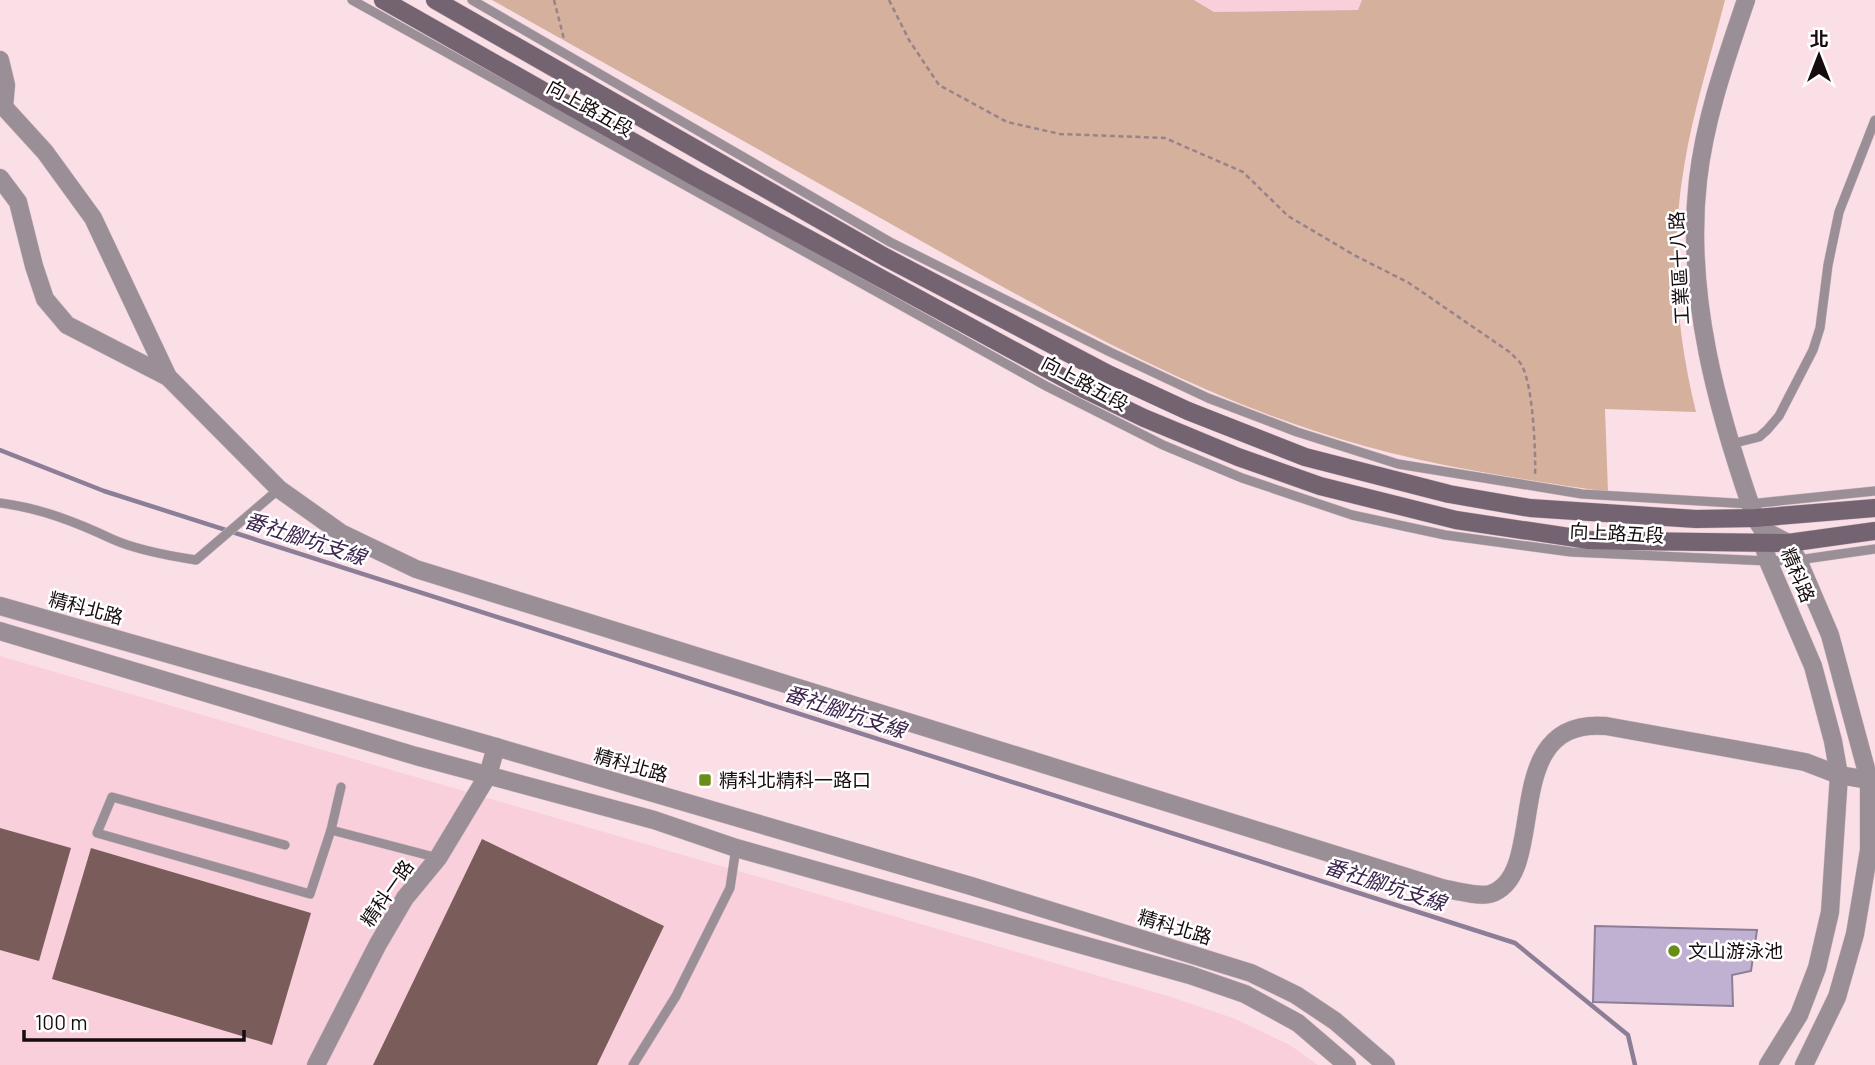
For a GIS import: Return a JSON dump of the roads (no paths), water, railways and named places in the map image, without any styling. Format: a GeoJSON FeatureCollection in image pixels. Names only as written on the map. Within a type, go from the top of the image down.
{"type":"FeatureCollection","features":[{"type":"Feature","properties":{"kind":"main road","name":"向上路五段"},"geometry":{"type":"LineString","coordinates":[[383,0],[695,177],[1086,390],[1144,418],[1238,457],[1320,486],[1456,520],[1589,540],[1758,524],[1875,508]]}},
{"type":"Feature","properties":{"kind":"main road","name":"向上路五段"},"geometry":{"type":"LineString","coordinates":[[435,0],[896,263],[1108,374],[1188,411],[1293,452],[1448,494],[1530,508],[1758,524],[1788,543],[1875,531]]}},
{"type":"Feature","properties":{"kind":"street","name":"工業區十八路"},"geometry":{"type":"LineString","coordinates":[[1746,0],[1714,97],[1698,181],[1696,251],[1699,310],[1708,360],[1731,444],[1758,524]]}},
{"type":"Feature","properties":{"kind":"street"},"geometry":{"type":"LineString","coordinates":[[0,60],[6,85],[2,106],[45,152],[93,218],[168,376],[278,489],[341,533],[416,569],[1442,888],[1488,895],[1505,886],[1517,863],[1528,804],[1538,771],[1548,746],[1566,731],[1591,724],[1606,726],[1805,762],[1839,775],[1872,780]]}},
{"type":"Feature","properties":{"kind":"street"},"geometry":{"type":"LineString","coordinates":[[0,178],[18,202],[45,299],[67,325],[168,376]]}},
{"type":"Feature","properties":{"kind":"street","name":"精科路"},"geometry":{"type":"LineString","coordinates":[[1758,524],[1768,561],[1813,666],[1839,775],[1830,912],[1817,968],[1799,1015],[1768,1065]]}},
{"type":"Feature","properties":{"kind":"street","name":"精科路"},"geometry":{"type":"LineString","coordinates":[[1788,543],[1798,559],[1830,635],[1872,780],[1869,850],[1855,934],[1837,997],[1804,1065]]}},
{"type":"Feature","properties":{"kind":"street","name":"精科北路"},"geometry":{"type":"LineString","coordinates":[[0,606],[971,886],[1251,973],[1296,995],[1335,1021],[1386,1065]]}},
{"type":"Feature","properties":{"kind":"street"},"geometry":{"type":"LineString","coordinates":[[0,631],[416,756],[654,820],[737,848],[1190,975],[1245,994],[1298,1023],[1347,1065]]}},
{"type":"Feature","properties":{"kind":"street","name":"精科一路"},"geometry":{"type":"LineString","coordinates":[[316,1065],[384,932],[405,898],[438,858],[488,775],[496,747]]}},
{"type":"Feature","properties":{"kind":"lane","name":"向上路五段"},"geometry":{"type":"LineString","coordinates":[[352,0],[1101,416],[1163,446],[1242,478],[1352,515],[1445,535],[1571,552],[1768,561],[1875,549]]}},
{"type":"Feature","properties":{"kind":"lane","name":"向上路五段"},"geometry":{"type":"LineString","coordinates":[[472,0],[890,242],[1208,398],[1297,432],[1398,464],[1758,524],[1875,491]]}},
{"type":"Feature","properties":{"kind":"lane"},"geometry":{"type":"LineString","coordinates":[[1731,444],[1759,437],[1779,415],[1814,350],[1839,212],[1875,120]]}},
{"type":"Feature","properties":{"kind":"lane"},"geometry":{"type":"LineString","coordinates":[[0,503],[25,506],[100,531],[114,540],[173,557],[196,560],[278,489]]}},
{"type":"Feature","properties":{"kind":"lane"},"geometry":{"type":"LineString","coordinates":[[285,845],[112,797],[97,833],[310,894],[331,830],[341,787]]}},
{"type":"Feature","properties":{"kind":"lane"},"geometry":{"type":"LineString","coordinates":[[331,830],[438,858]]}},
{"type":"Feature","properties":{"kind":"lane"},"geometry":{"type":"LineString","coordinates":[[633,1065],[676,996],[730,888],[737,848]]}},
{"type":"Feature","properties":{"kind":"waterway","name":"番社腳坑支線"},"geometry":{"type":"LineString","coordinates":[[0,450],[104,491],[1515,943],[1628,1035],[1635,1065]]}},
{"type":"Feature","properties":{"kind":"place","name":"精科北精科一路口"},"geometry":{"type":"Point","coordinates":[705,780]}},
{"type":"Feature","properties":{"kind":"place","name":"文山游泳池"},"geometry":{"type":"Point","coordinates":[1674,951]}}]}
